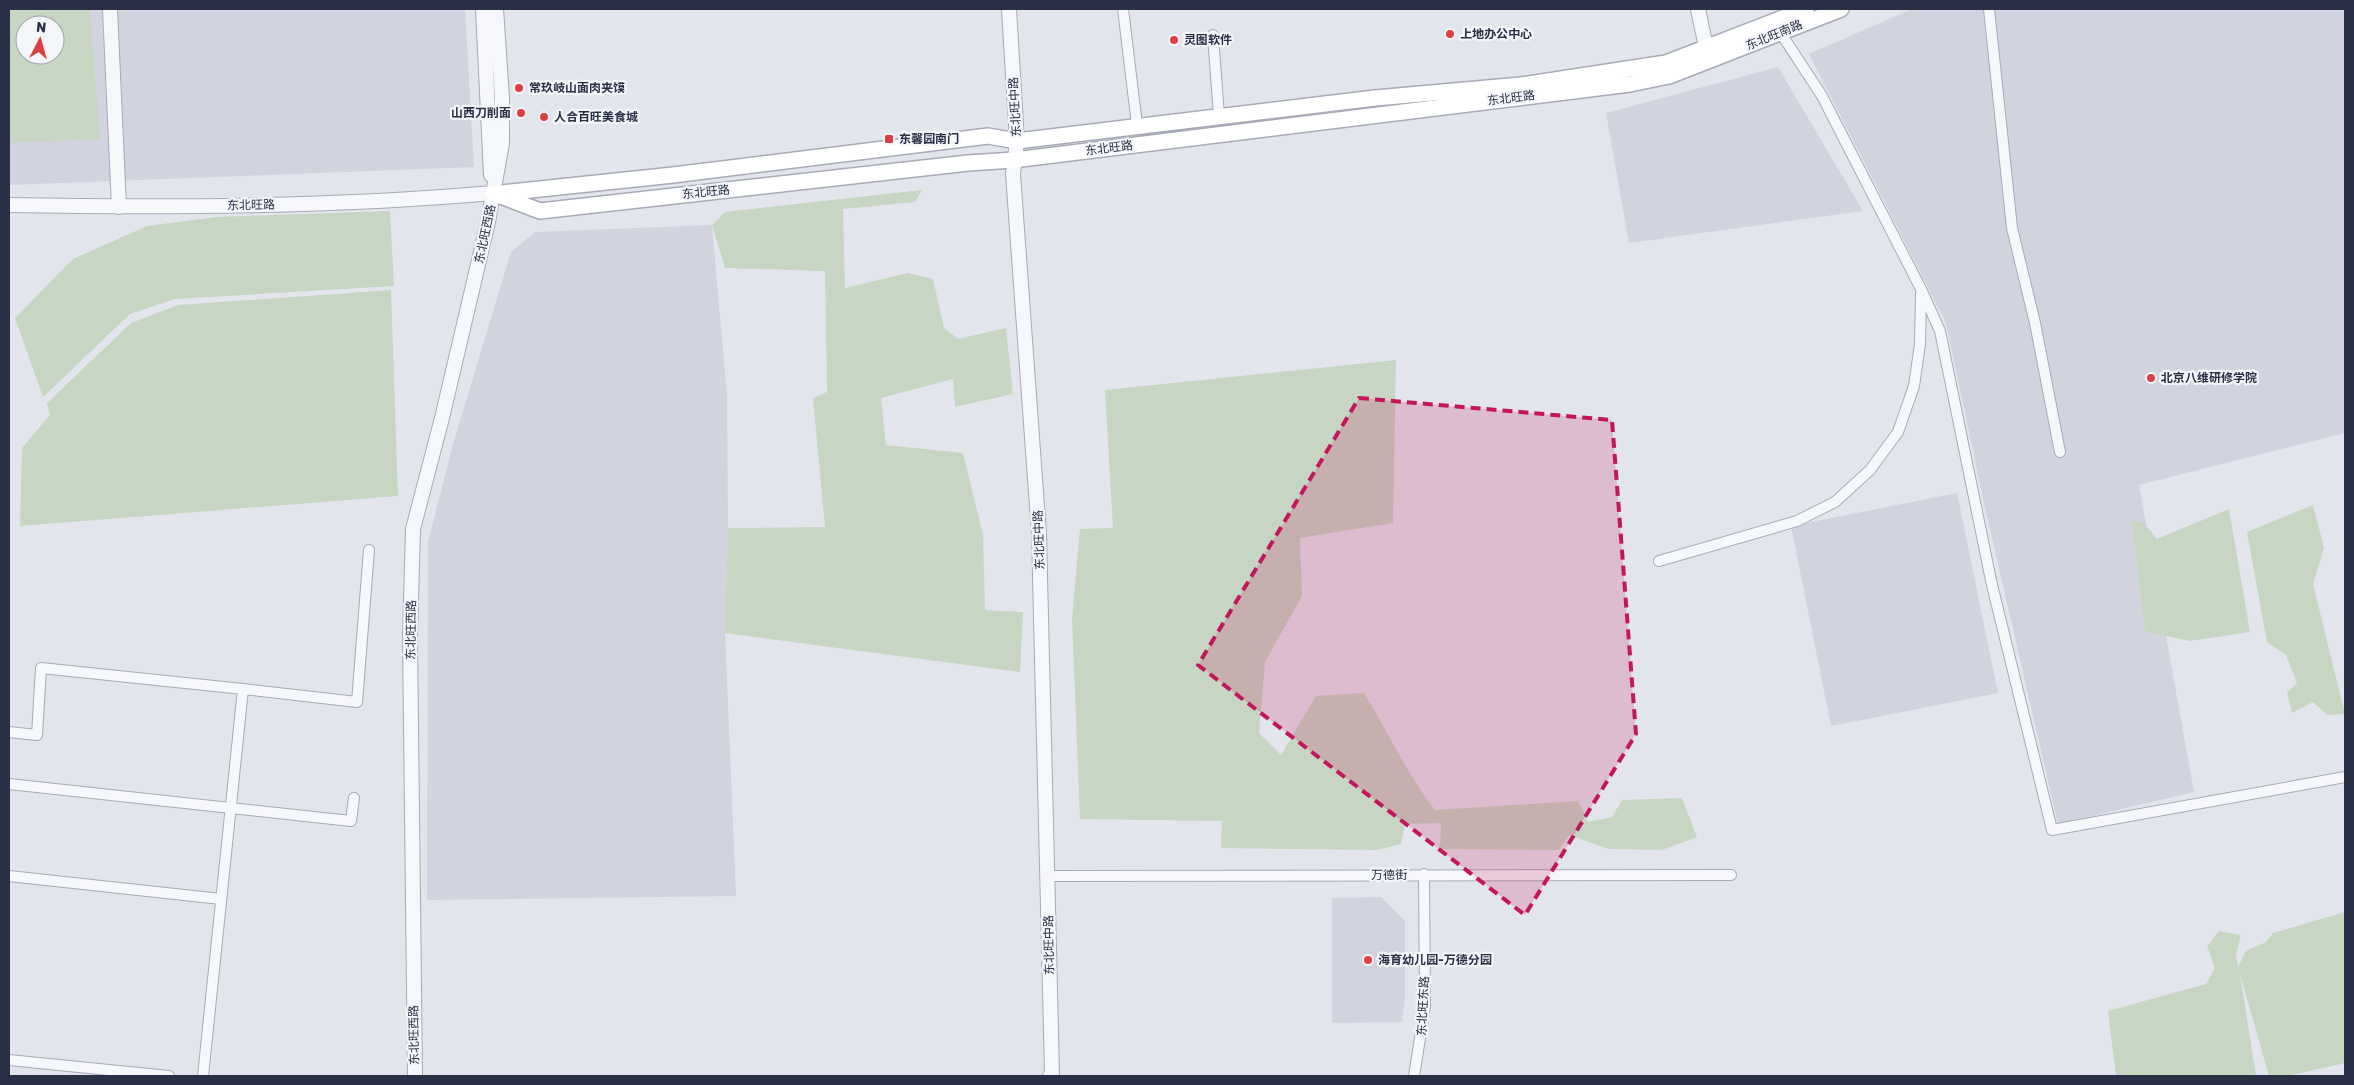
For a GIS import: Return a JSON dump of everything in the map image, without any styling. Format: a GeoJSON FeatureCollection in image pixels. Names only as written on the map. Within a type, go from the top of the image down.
{"type":"FeatureCollection","features":[{"type":"Feature","properties":{"kind":"main road","name":"东北旺南路"},"geometry":{"type":"LineString","coordinates":[[1706,46],[1806,9]]}},
{"type":"Feature","properties":{"kind":"main road","name":"东北旺南路"},"geometry":{"type":"LineString","coordinates":[[1709,61],[1841,9]]}},
{"type":"Feature","properties":{"kind":"main road","name":"东北旺路"},"geometry":{"type":"LineString","coordinates":[[493,193],[513,193],[663,176],[988,136],[1017,141],[1137,125],[1521,85],[1666,63],[1706,46]]}},
{"type":"Feature","properties":{"kind":"main road","name":"东北旺路"},"geometry":{"type":"LineString","coordinates":[[493,193],[540,211],[958,164],[1014,160],[1630,84],[1670,76],[1709,61]]}},
{"type":"Feature","properties":{"kind":"street"},"geometry":{"type":"LineString","coordinates":[[110,9],[119,207]]}},
{"type":"Feature","properties":{"kind":"street","name":"东北旺西路"},"geometry":{"type":"LineString","coordinates":[[482,9],[493,193]]}},
{"type":"Feature","properties":{"kind":"street","name":"东北旺西路"},"geometry":{"type":"LineString","coordinates":[[415,1076],[410,647],[413,528],[442,418],[488,222],[502,142],[502,98],[496,9]]}},
{"type":"Feature","properties":{"kind":"street","name":"东北旺中路"},"geometry":{"type":"LineString","coordinates":[[1009,9],[1017,141],[1013,174],[1038,518],[1052,1075]]}},
{"type":"Feature","properties":{"kind":"street"},"geometry":{"type":"LineString","coordinates":[[1124,9],[1137,125]]}},
{"type":"Feature","properties":{"kind":"street"},"geometry":{"type":"LineString","coordinates":[[1698,9],[1709,61]]}},
{"type":"Feature","properties":{"kind":"street"},"geometry":{"type":"LineString","coordinates":[[1989,9],[2012,228],[2035,323],[2060,452]]}},
{"type":"Feature","properties":{"kind":"street"},"geometry":{"type":"LineString","coordinates":[[1780,32],[1822,96],[1921,289],[1940,331],[1992,585],[2052,830],[2345,777]]}},
{"type":"Feature","properties":{"kind":"street"},"geometry":{"type":"LineString","coordinates":[[1213,35],[1219,116]]}},
{"type":"Feature","properties":{"kind":"street","name":"东北旺路"},"geometry":{"type":"LineString","coordinates":[[9,205],[119,207],[410,201],[493,193]]}},
{"type":"Feature","properties":{"kind":"street"},"geometry":{"type":"LineString","coordinates":[[1659,560],[1797,521],[1835,502],[1870,470],[1898,432],[1914,386],[1920,344],[1921,289]]}},
{"type":"Feature","properties":{"kind":"street"},"geometry":{"type":"LineString","coordinates":[[9,732],[36,735],[41,668],[357,702],[369,550]]}},
{"type":"Feature","properties":{"kind":"street"},"geometry":{"type":"LineString","coordinates":[[203,1076],[243,690]]}},
{"type":"Feature","properties":{"kind":"street"},"geometry":{"type":"LineString","coordinates":[[9,784],[351,821],[354,798]]}},
{"type":"Feature","properties":{"kind":"street","name":"东北旺东路"},"geometry":{"type":"LineString","coordinates":[[1414,1076],[1425,1007],[1424,874]]}},
{"type":"Feature","properties":{"kind":"street","name":"万德街"},"geometry":{"type":"LineString","coordinates":[[1047,876],[1731,875]]}},
{"type":"Feature","properties":{"kind":"street"},"geometry":{"type":"LineString","coordinates":[[9,876],[221,899]]}},
{"type":"Feature","properties":{"kind":"street"},"geometry":{"type":"LineString","coordinates":[[9,1060],[70,1072],[169,1076]]}},
{"type":"Feature","properties":{"kind":"highlighted area"},"geometry":{"type":"Polygon","coordinates":[[[1359,398],[1612,420],[1636,734],[1525,915],[1198,665],[1359,398]]]}},
{"type":"Feature","properties":{"kind":"shaded area"},"geometry":{"type":"Polygon","coordinates":[[[9,9],[465,9],[474,167],[9,185],[9,9]]]}},
{"type":"Feature","properties":{"kind":"shaded area","name":"北京八维研修学院"},"geometry":{"type":"Polygon","coordinates":[[[1912,9],[2345,9],[2345,433],[2139,485],[2194,792],[2058,824],[1984,503],[1946,323],[1809,54],[1912,9]]]}},
{"type":"Feature","properties":{"kind":"shaded area"},"geometry":{"type":"Polygon","coordinates":[[[1778,67],[1863,211],[1629,243],[1606,113],[1778,67]]]}},
{"type":"Feature","properties":{"kind":"shaded area"},"geometry":{"type":"Polygon","coordinates":[[[712,225],[727,396],[728,528],[725,633],[736,896],[427,900],[428,542],[453,444],[511,252],[535,232],[712,225]]]}},
{"type":"Feature","properties":{"kind":"shaded area"},"geometry":{"type":"Polygon","coordinates":[[[1957,493],[1998,693],[1831,726],[1791,526],[1957,493]]]}},
{"type":"Feature","properties":{"kind":"shaded area","name":"海育幼儿园-万德分园"},"geometry":{"type":"Polygon","coordinates":[[[1381,897],[1405,921],[1405,999],[1402,1022],[1332,1023],[1332,898],[1381,897]]]}},
{"type":"Feature","properties":{"kind":"green space"},"geometry":{"type":"Polygon","coordinates":[[[9,9],[90,9],[100,139],[9,143],[9,9]]]}},
{"type":"Feature","properties":{"kind":"green space"},"geometry":{"type":"Polygon","coordinates":[[[922,190],[915,202],[843,209],[845,288],[908,273],[933,279],[944,328],[958,339],[1006,328],[1013,394],[955,407],[953,379],[881,398],[886,445],[963,453],[983,535],[985,610],[1023,612],[1020,672],[725,633],[728,528],[825,527],[813,398],[827,392],[825,271],[725,268],[712,225],[725,212],[922,190]]]}},
{"type":"Feature","properties":{"kind":"green space"},"geometry":{"type":"Polygon","coordinates":[[[390,211],[394,286],[175,299],[130,314],[43,397],[15,318],[73,259],[147,226],[216,217],[390,211]]]}},
{"type":"Feature","properties":{"kind":"green space"},"geometry":{"type":"Polygon","coordinates":[[[391,290],[398,496],[20,526],[22,448],[50,415],[47,403],[131,323],[178,305],[391,290]]]}},
{"type":"Feature","properties":{"kind":"green space"},"geometry":{"type":"Polygon","coordinates":[[[1396,360],[1393,523],[1300,538],[1302,596],[1265,662],[1259,733],[1281,755],[1316,696],[1364,693],[1407,767],[1435,810],[1578,801],[1588,822],[1612,817],[1622,800],[1682,798],[1697,837],[1662,850],[1609,849],[1569,835],[1559,850],[1440,849],[1441,823],[1405,824],[1401,844],[1377,850],[1221,848],[1222,821],[1080,819],[1072,619],[1080,529],[1113,528],[1105,390],[1396,360]]]}},
{"type":"Feature","properties":{"kind":"green space"},"geometry":{"type":"Polygon","coordinates":[[[2313,505],[2324,548],[2313,584],[2345,714],[2327,715],[2313,702],[2292,713],[2287,692],[2297,683],[2286,655],[2267,642],[2247,532],[2313,505]]]}},
{"type":"Feature","properties":{"kind":"green space"},"geometry":{"type":"Polygon","coordinates":[[[2229,509],[2250,632],[2189,641],[2145,631],[2132,521],[2143,522],[2157,539],[2229,509]]]}},
{"type":"Feature","properties":{"kind":"green space"},"geometry":{"type":"Polygon","coordinates":[[[2345,912],[2345,1063],[2287,1076],[2269,1076],[2240,974],[2256,1076],[2116,1076],[2108,1011],[2206,984],[2215,968],[2207,946],[2219,931],[2241,935],[2236,955],[2238,967],[2246,951],[2266,942],[2273,933],[2345,912]]]}},
{"type":"Feature","properties":{"kind":"place","name":"上地办公中心"},"geometry":{"type":"Point","coordinates":[1450,34]}},
{"type":"Feature","properties":{"kind":"place","name":"灵图软件"},"geometry":{"type":"Point","coordinates":[1174,40]}},
{"type":"Feature","properties":{"kind":"place","name":"常玖岐山面肉夹馍"},"geometry":{"type":"Point","coordinates":[519,88]}},
{"type":"Feature","properties":{"kind":"place","name":"山西刀削面"},"geometry":{"type":"Point","coordinates":[521,113]}},
{"type":"Feature","properties":{"kind":"place","name":"人合百旺美食城"},"geometry":{"type":"Point","coordinates":[544,117]}},
{"type":"Feature","properties":{"kind":"place","name":"东馨园南门"},"geometry":{"type":"Point","coordinates":[889,139]}},
{"type":"Feature","properties":{"kind":"place","name":"北京八维研修学院"},"geometry":{"type":"Point","coordinates":[2151,378]}},
{"type":"Feature","properties":{"kind":"place","name":"海育幼儿园-万德分园"},"geometry":{"type":"Point","coordinates":[1368,960]}}]}
